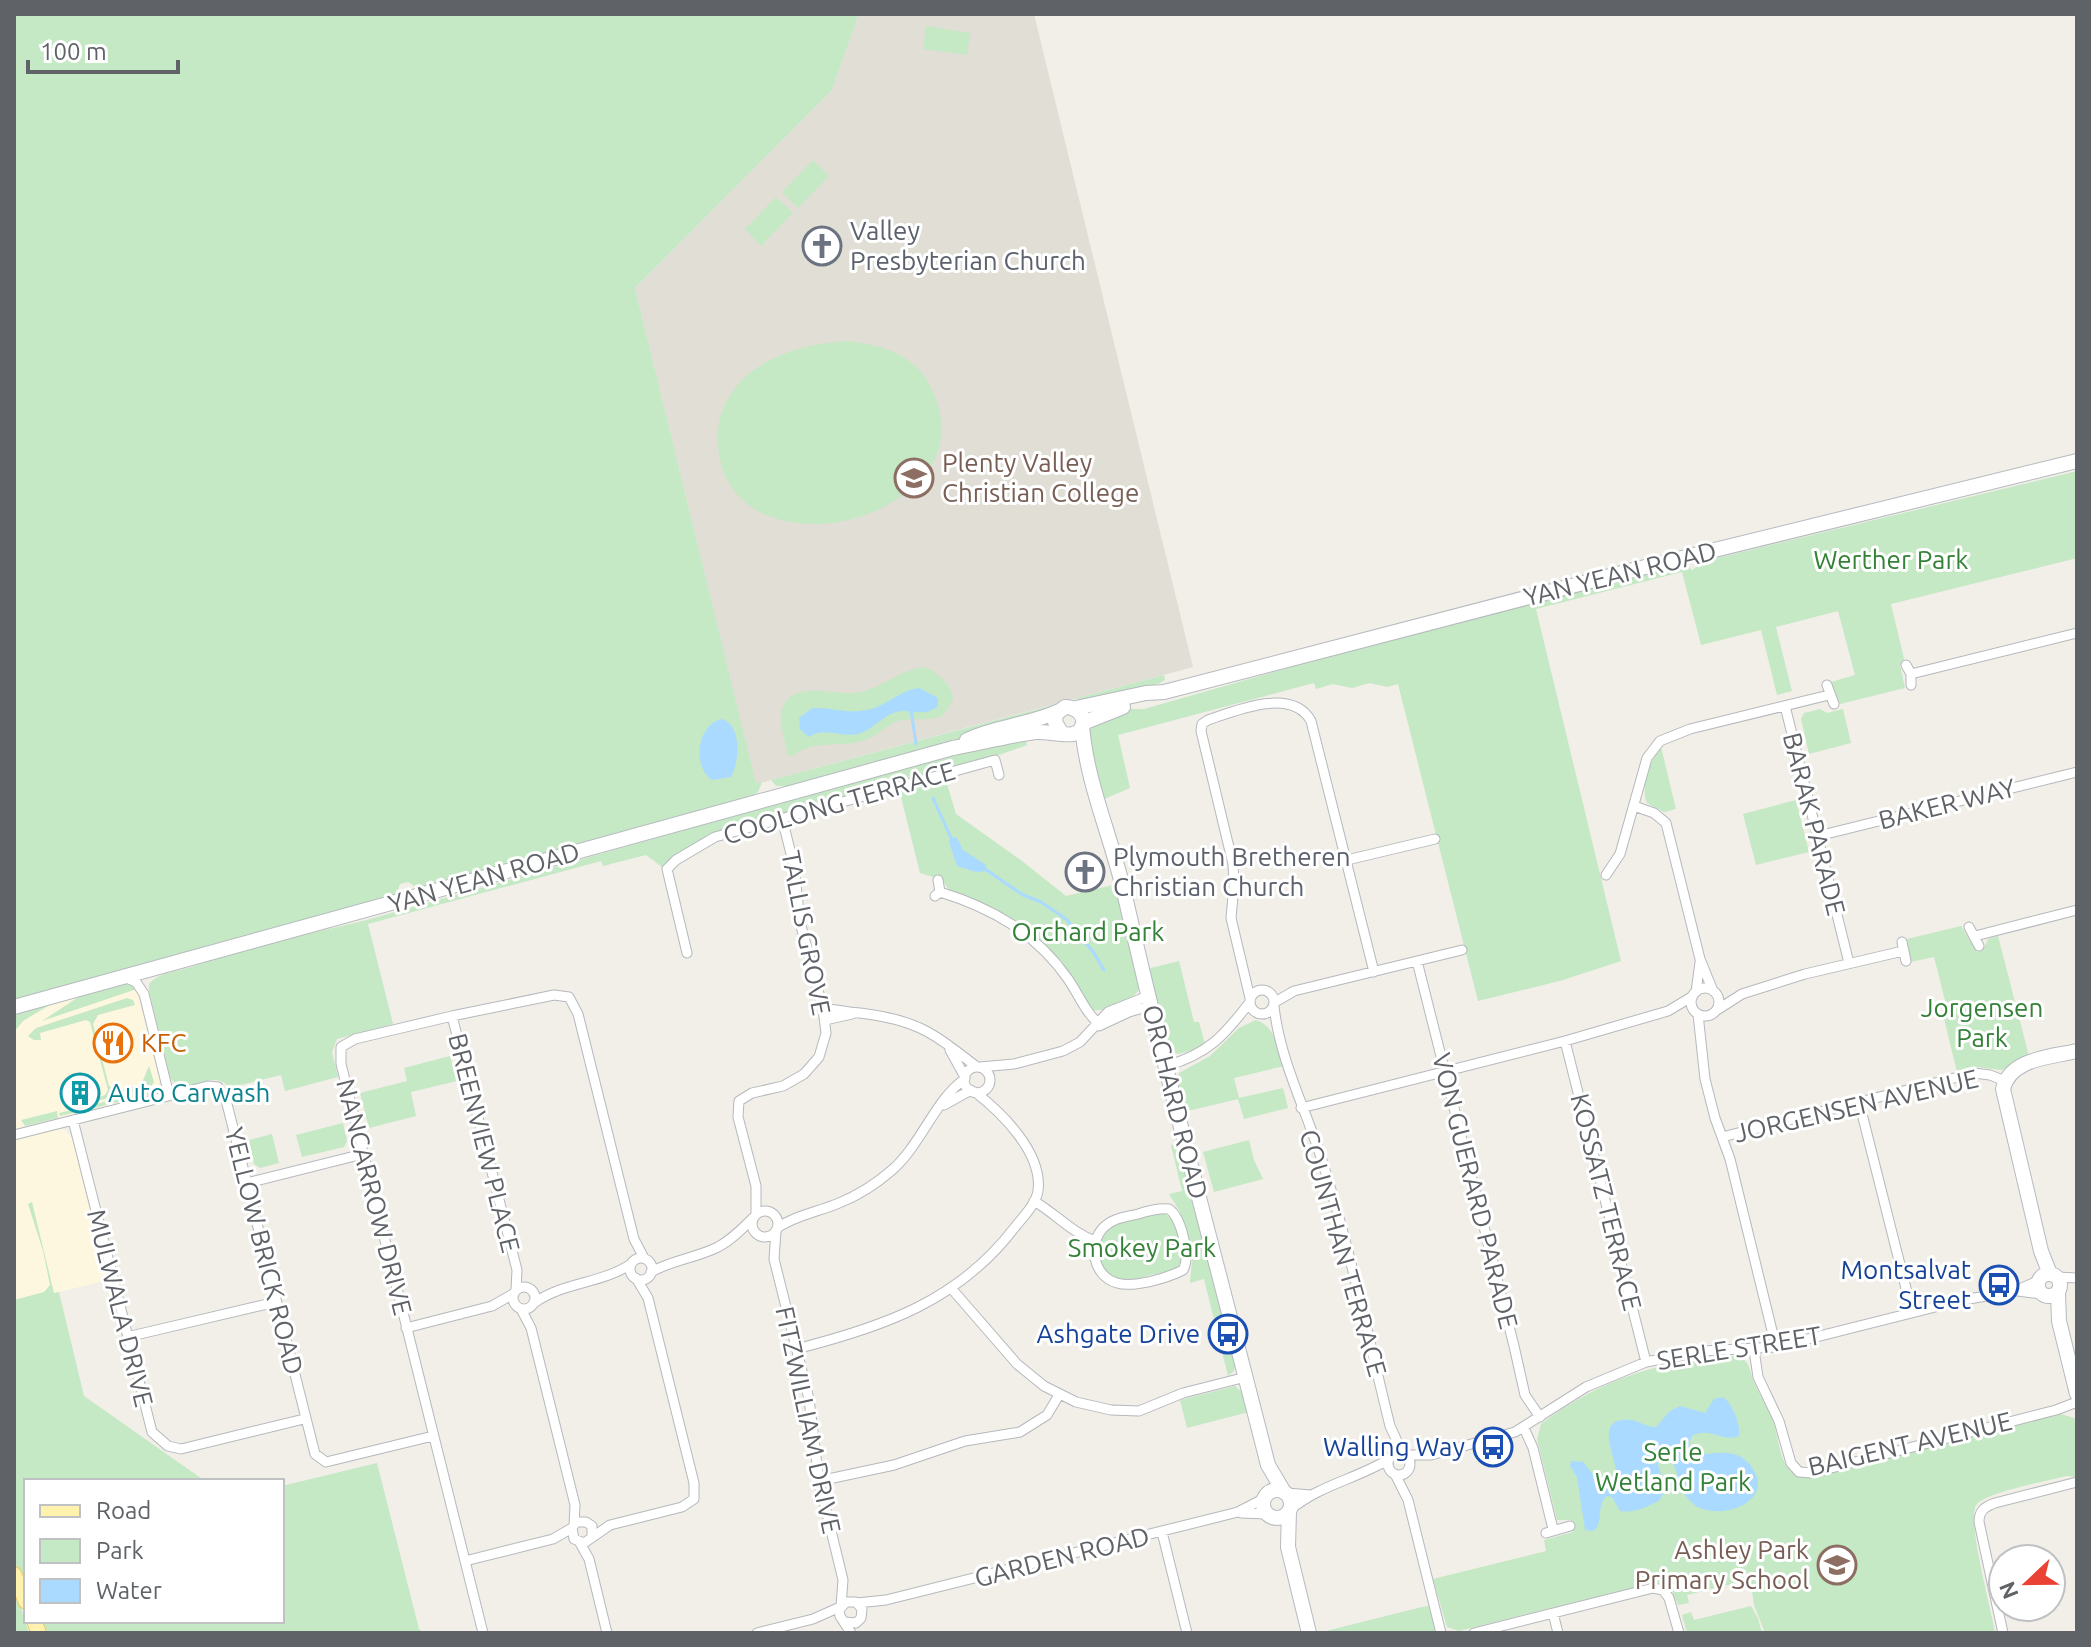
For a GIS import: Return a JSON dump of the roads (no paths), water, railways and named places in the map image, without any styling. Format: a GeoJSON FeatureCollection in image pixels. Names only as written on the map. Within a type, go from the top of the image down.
{"type":"FeatureCollection","features":[{"type":"Feature","properties":{"kind":"main road","name":"YAN YEAN ROAD"},"geometry":{"type":"LineString","coordinates":[[1076,708],[1164,692],[1637,569],[2077,461]]}},
{"type":"Feature","properties":{"kind":"main road","name":"YAN YEAN ROAD"},"geometry":{"type":"LineString","coordinates":[[1083,724],[1111,711],[1143,703],[1164,692]]}},
{"type":"Feature","properties":{"kind":"main road"},"geometry":{"type":"LineString","coordinates":[[1065,707],[1076,708],[1082,714],[1083,724],[1075,734],[1064,734],[1055,722],[1059,711],[1065,707]]}},
{"type":"Feature","properties":{"kind":"main road","name":"YAN YEAN ROAD"},"geometry":{"type":"LineString","coordinates":[[953,748],[995,728],[1032,722],[1059,711]]}},
{"type":"Feature","properties":{"kind":"main road","name":"ORCHARD ROAD"},"geometry":{"type":"LineString","coordinates":[[1083,724],[1093,787],[1120,872],[1149,1001],[1268,1465],[1285,1492]]}},
{"type":"Feature","properties":{"kind":"main road","name":"YAN YEAN ROAD"},"geometry":{"type":"LineString","coordinates":[[14,1007],[953,748],[1035,732],[1064,734]]}},
{"type":"Feature","properties":{"kind":"main road","name":"ORCHARD ROAD"},"geometry":{"type":"LineString","coordinates":[[1064,734],[1093,787]]}},
{"type":"Feature","properties":{"kind":"main road","name":"JORGENSEN AVENUE"},"geometry":{"type":"LineString","coordinates":[[2005,1081],[2023,1065],[2077,1051]]}},
{"type":"Feature","properties":{"kind":"main road"},"geometry":{"type":"LineString","coordinates":[[2005,1081],[2003,1089],[2007,1113],[2077,1394]]}},
{"type":"Feature","properties":{"kind":"main road","name":"ORCHARD ROAD"},"geometry":{"type":"LineString","coordinates":[[1265,1496],[1268,1465]]}},
{"type":"Feature","properties":{"kind":"main road"},"geometry":{"type":"LineString","coordinates":[[1288,1547],[1263,1504],[1265,1496],[1273,1490],[1285,1492],[1291,1500],[1288,1547],[1309,1633]]}},
{"type":"Feature","properties":{"kind":"main road"},"geometry":{"type":"LineString","coordinates":[[1269,1515],[1279,1518],[1290,1510]]}},
{"type":"Feature","properties":{"kind":"main road"},"geometry":{"type":"LineString","coordinates":[[14,1574],[24,1597]]}},
{"type":"Feature","properties":{"kind":"street"},"geometry":{"type":"LineString","coordinates":[[1909,675],[2077,633]]}},
{"type":"Feature","properties":{"kind":"street"},"geometry":{"type":"LineString","coordinates":[[1785,706],[1830,695]]}},
{"type":"Feature","properties":{"kind":"street"},"geometry":{"type":"LineString","coordinates":[[1261,1015],[1252,1010],[1231,918],[1233,864],[1201,735],[1205,722],[1275,702],[1293,704],[1304,711],[1314,729],[1374,972]]}},
{"type":"Feature","properties":{"kind":"street","name":"BARAK PARADE"},"geometry":{"type":"LineString","coordinates":[[1606,875],[1620,854],[1647,758],[1655,745],[1666,737],[1785,706],[1849,963]]}},
{"type":"Feature","properties":{"kind":"street","name":"COOLONG TERRACE"},"geometry":{"type":"LineString","coordinates":[[687,953],[667,876],[669,866],[715,837],[995,760],[999,775]]}},
{"type":"Feature","properties":{"kind":"street","name":"BAKER WAY"},"geometry":{"type":"LineString","coordinates":[[1818,836],[2077,772]]}},
{"type":"Feature","properties":{"kind":"street"},"geometry":{"type":"LineString","coordinates":[[1634,806],[1654,813],[1666,823],[1700,959],[1719,1001],[1700,1042]]}},
{"type":"Feature","properties":{"kind":"street","name":"TALLIS GROVE"},"geometry":{"type":"LineString","coordinates":[[770,1212],[756,1186],[738,1117],[739,1101],[752,1093],[795,1081],[813,1066],[823,1045],[825,1020],[800,922],[794,866],[782,818]]}},
{"type":"Feature","properties":{"kind":"street"},"geometry":{"type":"LineString","coordinates":[[1347,860],[1435,839]]}},
{"type":"Feature","properties":{"kind":"street"},"geometry":{"type":"LineString","coordinates":[[938,880],[938,894],[990,910],[1025,934],[1059,968],[1097,1026]]}},
{"type":"Feature","properties":{"kind":"street"},"geometry":{"type":"LineString","coordinates":[[1975,936],[2077,910]]}},
{"type":"Feature","properties":{"kind":"street"},"geometry":{"type":"LineString","coordinates":[[1166,1066],[1203,1052],[1233,1024],[1250,1000],[1264,991],[1294,991],[1462,950]]}},
{"type":"Feature","properties":{"kind":"street"},"geometry":{"type":"LineString","coordinates":[[1668,1011],[1706,1016],[1742,994],[1849,963],[1904,951]]}},
{"type":"Feature","properties":{"kind":"street"},"geometry":{"type":"LineString","coordinates":[[1700,959],[1691,1003],[1696,1013],[1705,1079],[1730,1159],[1776,1347]]}},
{"type":"Feature","properties":{"kind":"street","name":"VON GUERARD PARADE"},"geometry":{"type":"LineString","coordinates":[[1417,961],[1522,1387],[1528,1402],[1540,1417]]}},
{"type":"Feature","properties":{"kind":"street"},"geometry":{"type":"LineString","coordinates":[[1242,965],[1275,1004]]}},
{"type":"Feature","properties":{"kind":"street"},"geometry":{"type":"LineString","coordinates":[[144,994],[146,981],[163,966]]}},
{"type":"Feature","properties":{"kind":"street"},"geometry":{"type":"LineString","coordinates":[[124,977],[136,982],[144,994],[169,1095]]}},
{"type":"Feature","properties":{"kind":"street"},"geometry":{"type":"LineString","coordinates":[[1301,1108],[1565,1041],[1668,1011],[1706,988],[1714,992],[1742,994]]}},
{"type":"Feature","properties":{"kind":"street"},"geometry":{"type":"LineString","coordinates":[[1233,1024],[1270,1012],[1275,1004],[1294,991]]}},
{"type":"Feature","properties":{"kind":"street","name":"NANCARROW DRIVE"},"geometry":{"type":"LineString","coordinates":[[483,1633],[341,1064],[341,1047],[355,1039],[452,1016],[554,995],[569,997],[578,1014],[634,1239],[646,1259]]}},
{"type":"Feature","properties":{"kind":"street"},"geometry":{"type":"LineString","coordinates":[[731,1238],[769,1236],[800,1215],[849,1199],[885,1176],[911,1151],[948,1095],[969,1070],[1014,1064],[1072,1047],[1097,1026],[1149,1001]]}},
{"type":"Feature","properties":{"kind":"street","name":"COUNTHAN TERRACE"},"geometry":{"type":"LineString","coordinates":[[1275,1004],[1280,1035],[1301,1108],[1325,1170],[1390,1426],[1404,1454]]}},
{"type":"Feature","properties":{"kind":"street"},"geometry":{"type":"LineString","coordinates":[[823,1009],[885,1016],[912,1023],[939,1038],[987,1072],[998,1112]]}},
{"type":"Feature","properties":{"kind":"street"},"geometry":{"type":"LineString","coordinates":[[825,1020],[855,1013]]}},
{"type":"Feature","properties":{"kind":"street","name":"COUNTHAN TERRACE"},"geometry":{"type":"LineString","coordinates":[[1261,1015],[1280,1035]]}},
{"type":"Feature","properties":{"kind":"street","name":"BREENVIEW PLACE"},"geometry":{"type":"LineString","coordinates":[[452,1016],[517,1270],[534,1295],[526,1306],[514,1292],[517,1270]]}},
{"type":"Feature","properties":{"kind":"street","name":"KOSSATZ TERRACE"},"geometry":{"type":"LineString","coordinates":[[1565,1041],[1646,1362]]}},
{"type":"Feature","properties":{"kind":"street"},"geometry":{"type":"LineString","coordinates":[[796,1349],[881,1325],[924,1306],[951,1288],[997,1248],[1034,1201],[1038,1183],[1029,1147],[998,1112],[973,1091],[948,1047]]}},
{"type":"Feature","properties":{"kind":"street"},"geometry":{"type":"LineString","coordinates":[[941,1107],[973,1091],[983,1091],[989,1082],[1014,1064]]}},
{"type":"Feature","properties":{"kind":"street","name":"JORGENSEN AVENUE"},"geometry":{"type":"LineString","coordinates":[[1722,1137],[1974,1073],[2005,1081]]}},
{"type":"Feature","properties":{"kind":"street","name":"YELLOW BRICK ROAD"},"geometry":{"type":"LineString","coordinates":[[14,1135],[214,1085],[222,1089],[315,1454],[326,1462],[433,1436]]}},
{"type":"Feature","properties":{"kind":"street"},"geometry":{"type":"LineString","coordinates":[[1859,1102],[1912,1312]]}},
{"type":"Feature","properties":{"kind":"street","name":"MULWALA DRIVE"},"geometry":{"type":"LineString","coordinates":[[73,1120],[150,1429],[175,1449],[304,1419]]}},
{"type":"Feature","properties":{"kind":"street"},"geometry":{"type":"LineString","coordinates":[[247,1183],[363,1154]]}},
{"type":"Feature","properties":{"kind":"street","name":"TALLIS GROVE"},"geometry":{"type":"LineString","coordinates":[[754,1217],[756,1186]]}},
{"type":"Feature","properties":{"kind":"street"},"geometry":{"type":"LineString","coordinates":[[1034,1201],[1050,1210],[1073,1232],[1095,1241]]}},
{"type":"Feature","properties":{"kind":"street"},"geometry":{"type":"LineString","coordinates":[[1169,1209],[1176,1217],[1187,1264],[1180,1272],[1169,1275],[1134,1283],[1117,1283],[1099,1268],[1095,1259],[1095,1241],[1111,1222],[1169,1209]]}},
{"type":"Feature","properties":{"kind":"street"},"geometry":{"type":"LineString","coordinates":[[406,1328],[492,1306],[526,1306],[553,1291],[613,1276],[645,1279],[670,1262],[716,1248],[763,1211],[800,1215]]}},
{"type":"Feature","properties":{"kind":"street"},"geometry":{"type":"LineString","coordinates":[[770,1212],[777,1219],[776,1230]]}},
{"type":"Feature","properties":{"kind":"street"},"geometry":{"type":"LineString","coordinates":[[754,1217],[752,1227],[759,1235]]}},
{"type":"Feature","properties":{"kind":"street","name":"FITZWILLIAM DRIVE"},"geometry":{"type":"LineString","coordinates":[[776,1230],[774,1259],[809,1399],[819,1481],[843,1580],[841,1606]]}},
{"type":"Feature","properties":{"kind":"street","name":"FITZWILLIAM DRIVE"},"geometry":{"type":"LineString","coordinates":[[759,1235],[774,1259]]}},
{"type":"Feature","properties":{"kind":"street","name":"NANCARROW DRIVE"},"geometry":{"type":"LineString","coordinates":[[632,1263],[634,1239]]}},
{"type":"Feature","properties":{"kind":"street"},"geometry":{"type":"LineString","coordinates":[[613,1276],[632,1263],[646,1259],[670,1262]]}},
{"type":"Feature","properties":{"kind":"street"},"geometry":{"type":"LineString","coordinates":[[465,1561],[553,1539],[585,1540],[610,1525],[682,1507],[694,1499],[694,1483],[648,1298],[651,1264],[646,1259]]}},
{"type":"Feature","properties":{"kind":"street"},"geometry":{"type":"LineString","coordinates":[[632,1263],[630,1272],[648,1298]]}},
{"type":"Feature","properties":{"kind":"street","name":"SERLE STREET"},"geometry":{"type":"LineString","coordinates":[[1408,1469],[1431,1455],[1524,1428],[1586,1387],[1646,1362],[1693,1353],[1776,1347],[1912,1312],[2077,1279]]}},
{"type":"Feature","properties":{"kind":"street"},"geometry":{"type":"LineString","coordinates":[[492,1306],[514,1292],[529,1288],[553,1291]]}},
{"type":"Feature","properties":{"kind":"street"},"geometry":{"type":"LineString","coordinates":[[951,1288],[1017,1364],[1059,1395],[1094,1407],[1139,1411],[1183,1393],[1246,1377]]}},
{"type":"Feature","properties":{"kind":"street"},"geometry":{"type":"LineString","coordinates":[[127,1337],[276,1302]]}},
{"type":"Feature","properties":{"kind":"street"},"geometry":{"type":"LineString","coordinates":[[526,1306],[575,1505],[573,1527],[585,1540],[607,1633]]}},
{"type":"Feature","properties":{"kind":"street","name":"BAIGENT AVENUE"},"geometry":{"type":"LineString","coordinates":[[1754,1350],[1758,1377],[1779,1421],[1791,1463],[1795,1470],[1802,1473],[1812,1473],[2077,1402]]}},
{"type":"Feature","properties":{"kind":"street"},"geometry":{"type":"LineString","coordinates":[[819,1481],[894,1465],[965,1441],[1020,1432],[1047,1415],[1059,1395]]}},
{"type":"Feature","properties":{"kind":"street","name":"BAIGENT AVENUE"},"geometry":{"type":"LineString","coordinates":[[2056,1410],[2077,1408]]}},
{"type":"Feature","properties":{"kind":"street","name":"COUNTHAN TERRACE"},"geometry":{"type":"LineString","coordinates":[[1390,1426],[1390,1458]]}},
{"type":"Feature","properties":{"kind":"street"},"geometry":{"type":"LineString","coordinates":[[1524,1428],[1533,1448],[1550,1531],[1570,1526]]}},
{"type":"Feature","properties":{"kind":"street"},"geometry":{"type":"LineString","coordinates":[[1290,1510],[1311,1495],[1365,1473],[1396,1453],[1404,1454],[1409,1460],[1408,1500],[1441,1633]]}},
{"type":"Feature","properties":{"kind":"street","name":"SERLE STREET"},"geometry":{"type":"LineString","coordinates":[[1404,1454],[1431,1455]]}},
{"type":"Feature","properties":{"kind":"street"},"geometry":{"type":"LineString","coordinates":[[1390,1458],[1388,1467],[1408,1500]]}},
{"type":"Feature","properties":{"kind":"street"},"geometry":{"type":"LineString","coordinates":[[1365,1473],[1402,1474],[1408,1469]]}},
{"type":"Feature","properties":{"kind":"street"},"geometry":{"type":"LineString","coordinates":[[2003,1633],[1979,1522],[1980,1513],[1986,1506],[1995,1503],[2077,1482]]}},
{"type":"Feature","properties":{"kind":"street"},"geometry":{"type":"LineString","coordinates":[[1285,1492],[1311,1495]]}},
{"type":"Feature","properties":{"kind":"street","name":"GARDEN ROAD"},"geometry":{"type":"LineString","coordinates":[[857,1602],[886,1600],[1162,1532],[1238,1512],[1265,1496]]}},
{"type":"Feature","properties":{"kind":"street"},"geometry":{"type":"LineString","coordinates":[[575,1505],[593,1530],[585,1540]]}},
{"type":"Feature","properties":{"kind":"street","name":"GARDEN ROAD"},"geometry":{"type":"LineString","coordinates":[[1238,1512],[1269,1515]]}},
{"type":"Feature","properties":{"kind":"street"},"geometry":{"type":"LineString","coordinates":[[553,1539],[580,1521],[610,1525]]}},
{"type":"Feature","properties":{"kind":"street"},"geometry":{"type":"LineString","coordinates":[[1162,1532],[1187,1633]]}},
{"type":"Feature","properties":{"kind":"street","name":"FITZWILLIAM DRIVE"},"geometry":{"type":"LineString","coordinates":[[843,1580],[857,1602]]}},
{"type":"Feature","properties":{"kind":"street"},"geometry":{"type":"LineString","coordinates":[[1474,1633],[1653,1588],[1667,1593],[1679,1633]]}},
{"type":"Feature","properties":{"kind":"street","name":"GARDEN ROAD"},"geometry":{"type":"LineString","coordinates":[[862,1617],[886,1600]]}},
{"type":"Feature","properties":{"kind":"street"},"geometry":{"type":"LineString","coordinates":[[757,1633],[813,1619],[846,1602],[857,1602],[862,1609],[859,1633]]}},
{"type":"Feature","properties":{"kind":"street"},"geometry":{"type":"LineString","coordinates":[[841,1606],[840,1616],[851,1633]]}},
{"type":"Feature","properties":{"kind":"street"},"geometry":{"type":"LineString","coordinates":[[1553,1613],[1558,1633]]}},
{"type":"Feature","properties":{"kind":"street"},"geometry":{"type":"LineString","coordinates":[[813,1619],[852,1624],[862,1617]]}},
{"type":"Feature","properties":{"kind":"water"},"geometry":{"type":"Polygon","coordinates":[[[919,688],[938,698],[938,706],[923,712],[896,712],[858,734],[821,732],[809,737],[800,729],[799,718],[812,708],[871,709],[906,691],[919,688]]]}},
{"type":"Feature","properties":{"kind":"water"},"geometry":{"type":"Polygon","coordinates":[[[721,719],[728,722],[736,735],[736,762],[731,777],[712,780],[702,766],[700,747],[707,730],[721,719]]]}},
{"type":"Feature","properties":{"kind":"water"},"geometry":{"type":"Polygon","coordinates":[[[951,837],[957,838],[963,850],[986,865],[987,871],[976,872],[957,866],[949,842],[951,837]]]}},
{"type":"Feature","properties":{"kind":"water"},"geometry":{"type":"Polygon","coordinates":[[[1723,1397],[1736,1415],[1739,1436],[1727,1438],[1698,1433],[1692,1436],[1689,1444],[1697,1454],[1729,1453],[1747,1462],[1758,1481],[1756,1492],[1749,1501],[1726,1510],[1701,1508],[1687,1497],[1670,1457],[1661,1454],[1657,1461],[1665,1489],[1660,1500],[1641,1509],[1620,1511],[1612,1497],[1606,1496],[1597,1527],[1594,1531],[1585,1530],[1577,1477],[1570,1466],[1571,1461],[1583,1462],[1598,1481],[1609,1485],[1616,1471],[1609,1438],[1612,1424],[1619,1420],[1631,1420],[1656,1427],[1670,1411],[1680,1406],[1705,1413],[1714,1399],[1723,1397]]]}},
{"type":"Feature","properties":{"kind":"waterway"},"geometry":{"type":"LineString","coordinates":[[911,710],[916,744]]}},
{"type":"Feature","properties":{"kind":"waterway"},"geometry":{"type":"LineString","coordinates":[[933,798],[951,838]]}},
{"type":"Feature","properties":{"kind":"waterway"},"geometry":{"type":"LineString","coordinates":[[985,869],[1066,919],[1104,970]]}},
{"type":"Feature","properties":{"kind":"place","name":"Valley Presbyterian Church"},"geometry":{"type":"Point","coordinates":[822,246]}},
{"type":"Feature","properties":{"kind":"place","name":"Plenty Valley Christian College"},"geometry":{"type":"Point","coordinates":[914,478]}},
{"type":"Feature","properties":{"kind":"place","name":"Plymouth Bretheren Christian Church"},"geometry":{"type":"Point","coordinates":[1085,872]}},
{"type":"Feature","properties":{"kind":"place","name":"KFC"},"geometry":{"type":"Point","coordinates":[113,1043]}},
{"type":"Feature","properties":{"kind":"place","name":"Auto Carwash"},"geometry":{"type":"Point","coordinates":[80,1093]}},
{"type":"Feature","properties":{"kind":"place","name":"Montsalvat Street"},"geometry":{"type":"Point","coordinates":[1999,1285]}},
{"type":"Feature","properties":{"kind":"place","name":"Ashgate Drive"},"geometry":{"type":"Point","coordinates":[1228,1334]}},
{"type":"Feature","properties":{"kind":"place","name":"Walling Way"},"geometry":{"type":"Point","coordinates":[1493,1447]}},
{"type":"Feature","properties":{"kind":"place","name":"Ashley Park Primary School"},"geometry":{"type":"Point","coordinates":[1837,1565]}},
{"type":"Feature","properties":{"kind":"park label","name":"Werther Park"},"geometry":{"type":"Point","coordinates":[1891,560]}},
{"type":"Feature","properties":{"kind":"park label","name":"Orchard Park"},"geometry":{"type":"Point","coordinates":[1088,932]}},
{"type":"Feature","properties":{"kind":"park label","name":"Jorgensen Park"},"geometry":{"type":"Point","coordinates":[1982,1023]}},
{"type":"Feature","properties":{"kind":"park label","name":"Smokey Park"},"geometry":{"type":"Point","coordinates":[1142,1248]}},
{"type":"Feature","properties":{"kind":"park label","name":"Serle Wetland Park"},"geometry":{"type":"Point","coordinates":[1673,1467]}}]}
